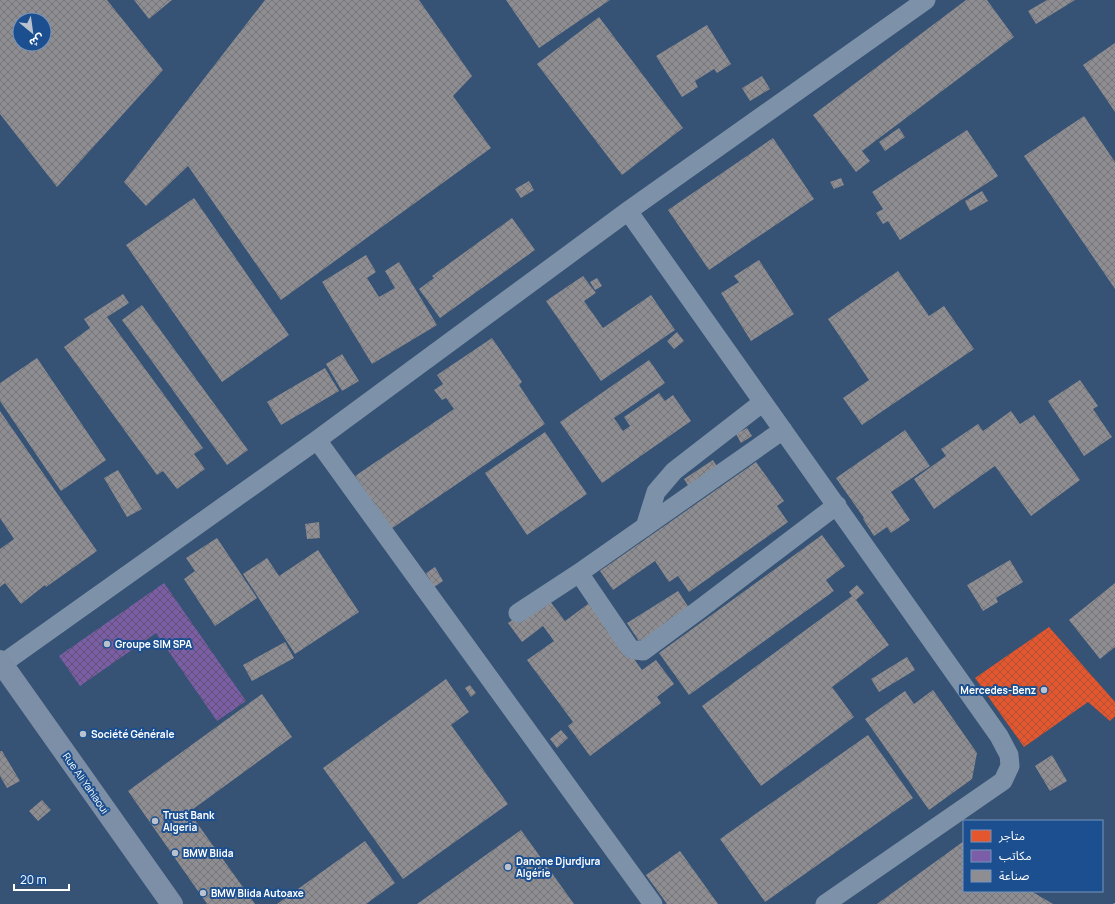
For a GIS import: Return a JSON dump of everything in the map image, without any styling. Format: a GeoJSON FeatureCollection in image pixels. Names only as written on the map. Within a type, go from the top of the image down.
{"type":"FeatureCollection","features":[{"type":"Feature","properties":{"kind":"main road","name":"Rue Ali Yahiaoui"},"geometry":{"type":"LineString","coordinates":[[1,662],[172,904]]}},
{"type":"Feature","properties":{"kind":"street"},"geometry":{"type":"LineString","coordinates":[[1,662],[316,440],[628,212],[926,0]]}},
{"type":"Feature","properties":{"kind":"street"},"geometry":{"type":"LineString","coordinates":[[628,212],[999,736],[1009,755],[1010,766],[1003,781],[825,904]]}},
{"type":"Feature","properties":{"kind":"street"},"geometry":{"type":"LineString","coordinates":[[645,527],[656,492],[674,471],[763,402]]}},
{"type":"Feature","properties":{"kind":"street"},"geometry":{"type":"LineString","coordinates":[[518,613],[580,573],[783,430]]}},
{"type":"Feature","properties":{"kind":"street"},"geometry":{"type":"LineString","coordinates":[[316,440],[653,904]]}},
{"type":"Feature","properties":{"kind":"street"},"geometry":{"type":"LineString","coordinates":[[580,573],[630,648],[643,651],[836,506]]}},
{"type":"Feature","properties":{"kind":"building: متاجر","name":"Mercedes-Benz"},"geometry":{"type":"Polygon","coordinates":[[[1049,627],[1115,702],[1115,716],[1110,721],[1088,702],[1024,747],[975,678],[1049,627]]]}},
{"type":"Feature","properties":{"kind":"building: مكاتب","name":"Groupe SIM SPA"},"geometry":{"type":"Polygon","coordinates":[[[164,583],[246,701],[217,721],[156,633],[80,686],[59,656],[164,583]]]}},
{"type":"Feature","properties":{"kind":"building: صناعة"},"geometry":{"type":"Polygon","coordinates":[[[0,0],[107,0],[163,70],[57,187],[0,114],[0,0]]]}},
{"type":"Feature","properties":{"kind":"building: صناعة"},"geometry":{"type":"Polygon","coordinates":[[[134,0],[172,0],[149,19],[134,0]]]}},
{"type":"Feature","properties":{"kind":"building: صناعة"},"geometry":{"type":"Polygon","coordinates":[[[265,0],[419,0],[472,76],[453,96],[491,148],[281,300],[188,166],[146,206],[124,182],[265,0]]]}},
{"type":"Feature","properties":{"kind":"building: صناعة"},"geometry":{"type":"Polygon","coordinates":[[[506,0],[610,0],[539,48],[506,0]]]}},
{"type":"Feature","properties":{"kind":"building: صناعة"},"geometry":{"type":"Polygon","coordinates":[[[966,0],[987,0],[1014,37],[862,151],[870,161],[856,172],[813,115],[966,0]]]}},
{"type":"Feature","properties":{"kind":"building: صناعة"},"geometry":{"type":"Polygon","coordinates":[[[1047,0],[1075,0],[1036,24],[1028,11],[1047,0]]]}},
{"type":"Feature","properties":{"kind":"building: صناعة"},"geometry":{"type":"Polygon","coordinates":[[[599,17],[683,128],[622,175],[537,64],[599,17]]]}},
{"type":"Feature","properties":{"kind":"building: صناعة"},"geometry":{"type":"Polygon","coordinates":[[[707,25],[731,64],[717,73],[714,69],[695,81],[698,87],[682,97],[656,56],[707,25]]]}},
{"type":"Feature","properties":{"kind":"building: صناعة"},"geometry":{"type":"Polygon","coordinates":[[[1115,43],[1115,112],[1083,65],[1115,43]]]}},
{"type":"Feature","properties":{"kind":"building: صناعة"},"geometry":{"type":"Polygon","coordinates":[[[762,76],[770,89],[750,101],[742,88],[762,76]]]}},
{"type":"Feature","properties":{"kind":"building: صناعة"},"geometry":{"type":"Polygon","coordinates":[[[1084,116],[1115,162],[1115,289],[1024,156],[1084,116]]]}},
{"type":"Feature","properties":{"kind":"building: صناعة"},"geometry":{"type":"Polygon","coordinates":[[[899,128],[905,137],[885,151],[879,142],[899,128]]]}},
{"type":"Feature","properties":{"kind":"building: صناعة"},"geometry":{"type":"Polygon","coordinates":[[[967,130],[998,176],[900,240],[888,221],[883,224],[876,213],[883,209],[872,192],[967,130]]]}},
{"type":"Feature","properties":{"kind":"building: صناعة"},"geometry":{"type":"Polygon","coordinates":[[[773,138],[814,199],[709,270],[668,210],[773,138]]]}},
{"type":"Feature","properties":{"kind":"building: صناعة"},"geometry":{"type":"Polygon","coordinates":[[[841,178],[844,185],[834,189],[830,182],[841,178]]]}},
{"type":"Feature","properties":{"kind":"building: صناعة"},"geometry":{"type":"Polygon","coordinates":[[[529,181],[534,190],[521,198],[515,189],[529,181]]]}},
{"type":"Feature","properties":{"kind":"building: صناعة"},"geometry":{"type":"Polygon","coordinates":[[[982,191],[988,201],[970,211],[965,201],[982,191]]]}},
{"type":"Feature","properties":{"kind":"building: صناعة"},"geometry":{"type":"Polygon","coordinates":[[[194,198],[289,335],[222,382],[126,245],[194,198]]]}},
{"type":"Feature","properties":{"kind":"building: صناعة"},"geometry":{"type":"Polygon","coordinates":[[[512,218],[535,250],[440,318],[419,289],[434,278],[432,276],[512,218]]]}},
{"type":"Feature","properties":{"kind":"building: صناعة"},"geometry":{"type":"Polygon","coordinates":[[[366,255],[376,272],[367,278],[379,297],[395,288],[385,271],[399,262],[437,325],[372,364],[322,282],[366,255]]]}},
{"type":"Feature","properties":{"kind":"building: صناعة"},"geometry":{"type":"Polygon","coordinates":[[[759,260],[794,314],[751,341],[721,293],[739,282],[734,276],[759,260]]]}},
{"type":"Feature","properties":{"kind":"building: صناعة"},"geometry":{"type":"Polygon","coordinates":[[[898,271],[929,316],[944,306],[974,349],[862,425],[843,398],[869,380],[828,319],[898,271]]]}},
{"type":"Feature","properties":{"kind":"building: صناعة"},"geometry":{"type":"Polygon","coordinates":[[[583,276],[596,293],[584,301],[603,328],[651,295],[675,330],[601,381],[546,301],[583,276]]]}},
{"type":"Feature","properties":{"kind":"building: صناعة"},"geometry":{"type":"Polygon","coordinates":[[[597,278],[602,286],[595,290],[590,282],[597,278]]]}},
{"type":"Feature","properties":{"kind":"building: صناعة"},"geometry":{"type":"Polygon","coordinates":[[[123,294],[129,303],[107,317],[203,448],[194,454],[205,469],[177,489],[163,471],[157,475],[64,347],[90,328],[84,319],[123,294]]]}},
{"type":"Feature","properties":{"kind":"building: صناعة"},"geometry":{"type":"Polygon","coordinates":[[[142,305],[248,450],[227,465],[122,320],[142,305]]]}},
{"type":"Feature","properties":{"kind":"building: صناعة"},"geometry":{"type":"Polygon","coordinates":[[[677,332],[684,341],[674,349],[667,341],[677,332]]]}},
{"type":"Feature","properties":{"kind":"building: صناعة"},"geometry":{"type":"Polygon","coordinates":[[[492,338],[522,382],[519,385],[545,424],[391,529],[355,476],[454,409],[446,398],[442,400],[434,390],[443,384],[437,375],[492,338]]]}},
{"type":"Feature","properties":{"kind":"building: صناعة"},"geometry":{"type":"Polygon","coordinates":[[[342,354],[359,381],[342,391],[326,364],[342,354]]]}},
{"type":"Feature","properties":{"kind":"building: صناعة"},"geometry":{"type":"Polygon","coordinates":[[[37,358],[106,460],[61,491],[0,401],[0,383],[37,358]]]}},
{"type":"Feature","properties":{"kind":"building: صناعة"},"geometry":{"type":"Polygon","coordinates":[[[649,360],[665,383],[614,418],[623,431],[630,426],[624,417],[659,393],[665,401],[673,395],[691,421],[602,483],[560,422],[649,360]]]}},
{"type":"Feature","properties":{"kind":"building: صناعة"},"geometry":{"type":"Polygon","coordinates":[[[325,368],[339,391],[281,425],[267,402],[325,368]]]}},
{"type":"Feature","properties":{"kind":"building: صناعة"},"geometry":{"type":"Polygon","coordinates":[[[1080,380],[1098,406],[1093,409],[1112,437],[1084,456],[1048,401],[1080,380]]]}},
{"type":"Feature","properties":{"kind":"building: صناعة"},"geometry":{"type":"Polygon","coordinates":[[[0,411],[97,551],[46,587],[45,585],[21,604],[5,583],[0,587],[0,549],[14,539],[0,518],[0,411]]]}},
{"type":"Feature","properties":{"kind":"building: صناعة"},"geometry":{"type":"Polygon","coordinates":[[[1011,411],[1020,424],[1034,415],[1080,480],[1031,516],[995,466],[934,509],[914,479],[946,456],[941,449],[978,424],[983,431],[1011,411]]]}},
{"type":"Feature","properties":{"kind":"building: صناعة"},"geometry":{"type":"Polygon","coordinates":[[[747,428],[752,436],[741,443],[736,434],[747,428]]]}},
{"type":"Feature","properties":{"kind":"building: صناعة"},"geometry":{"type":"Polygon","coordinates":[[[905,430],[930,466],[891,492],[910,520],[891,533],[887,527],[874,536],[863,519],[864,518],[836,478],[905,430]]]}},
{"type":"Feature","properties":{"kind":"building: صناعة"},"geometry":{"type":"Polygon","coordinates":[[[545,432],[587,494],[527,535],[485,473],[545,432]]]}},
{"type":"Feature","properties":{"kind":"building: صناعة"},"geometry":{"type":"Polygon","coordinates":[[[713,460],[718,468],[689,487],[684,479],[713,460]]]}},
{"type":"Feature","properties":{"kind":"building: صناعة"},"geometry":{"type":"Polygon","coordinates":[[[756,462],[784,501],[777,506],[788,522],[689,592],[678,576],[669,582],[655,561],[613,590],[600,571],[756,462]]]}},
{"type":"Feature","properties":{"kind":"building: صناعة"},"geometry":{"type":"Polygon","coordinates":[[[118,470],[142,509],[127,517],[104,478],[118,470]]]}},
{"type":"Feature","properties":{"kind":"building: صناعة"},"geometry":{"type":"Polygon","coordinates":[[[319,522],[320,538],[307,539],[305,524],[319,522]]]}},
{"type":"Feature","properties":{"kind":"building: صناعة"},"geometry":{"type":"Polygon","coordinates":[[[822,535],[845,566],[826,580],[834,591],[689,695],[659,653],[822,535]]]}},
{"type":"Feature","properties":{"kind":"building: صناعة"},"geometry":{"type":"Polygon","coordinates":[[[217,538],[257,598],[215,626],[184,579],[195,571],[186,558],[217,538]]]}},
{"type":"Feature","properties":{"kind":"building: صناعة"},"geometry":{"type":"Polygon","coordinates":[[[318,550],[359,612],[295,654],[243,574],[267,558],[279,576],[318,550]]]}},
{"type":"Feature","properties":{"kind":"building: صناعة"},"geometry":{"type":"Polygon","coordinates":[[[1010,560],[1023,582],[996,598],[998,602],[983,611],[967,585],[1010,560]]]}},
{"type":"Feature","properties":{"kind":"building: صناعة"},"geometry":{"type":"Polygon","coordinates":[[[435,567],[443,581],[434,587],[426,573],[435,567]]]}},
{"type":"Feature","properties":{"kind":"building: صناعة"},"geometry":{"type":"Polygon","coordinates":[[[1115,583],[1115,647],[1100,659],[1069,620],[1115,583]]]}},
{"type":"Feature","properties":{"kind":"building: صناعة"},"geometry":{"type":"Polygon","coordinates":[[[857,585],[864,593],[856,600],[889,645],[832,687],[854,717],[761,786],[702,706],[852,596],[849,592],[857,585]]]}},
{"type":"Feature","properties":{"kind":"building: صناعة"},"geometry":{"type":"Polygon","coordinates":[[[678,591],[693,614],[642,646],[627,623],[678,591]]]}},
{"type":"Feature","properties":{"kind":"building: صناعة"},"geometry":{"type":"Polygon","coordinates":[[[546,596],[565,621],[592,601],[642,670],[656,660],[674,684],[657,697],[661,703],[590,756],[568,726],[573,722],[527,660],[554,641],[543,626],[522,642],[508,623],[546,596]]]}},
{"type":"Feature","properties":{"kind":"building: صناعة"},"geometry":{"type":"Polygon","coordinates":[[[285,642],[294,658],[252,681],[243,665],[285,642]]]}},
{"type":"Feature","properties":{"kind":"building: صناعة"},"geometry":{"type":"Polygon","coordinates":[[[907,657],[915,670],[879,692],[871,679],[907,657]]]}},
{"type":"Feature","properties":{"kind":"building: صناعة"},"geometry":{"type":"Polygon","coordinates":[[[446,679],[469,712],[451,725],[508,804],[403,879],[323,768],[446,679]]]}},
{"type":"Feature","properties":{"kind":"building: صناعة"},"geometry":{"type":"Polygon","coordinates":[[[470,685],[476,693],[471,697],[465,688],[470,685]]]}},
{"type":"Feature","properties":{"kind":"building: صناعة"},"geometry":{"type":"Polygon","coordinates":[[[933,690],[977,753],[972,779],[929,810],[865,719],[905,691],[914,704],[933,690]]]}},
{"type":"Feature","properties":{"kind":"building: صناعة"},"geometry":{"type":"Polygon","coordinates":[[[262,694],[292,737],[189,812],[255,904],[207,904],[128,791],[262,694]]]}},
{"type":"Feature","properties":{"kind":"building: صناعة"},"geometry":{"type":"Polygon","coordinates":[[[561,730],[568,738],[557,748],[550,739],[561,730]]]}},
{"type":"Feature","properties":{"kind":"building: صناعة"},"geometry":{"type":"Polygon","coordinates":[[[868,735],[913,798],[765,902],[720,839],[868,735]]]}},
{"type":"Feature","properties":{"kind":"building: صناعة"},"geometry":{"type":"Polygon","coordinates":[[[0,751],[2,751],[20,781],[7,788],[0,776],[0,751]]]}},
{"type":"Feature","properties":{"kind":"building: صناعة"},"geometry":{"type":"Polygon","coordinates":[[[1052,755],[1067,781],[1050,791],[1035,766],[1052,755]]]}},
{"type":"Feature","properties":{"kind":"building: صناعة"},"geometry":{"type":"Polygon","coordinates":[[[42,800],[51,810],[38,821],[29,811],[42,800]]]}},
{"type":"Feature","properties":{"kind":"building: صناعة","name":"Danone Djurdjura Algérie"},"geometry":{"type":"Polygon","coordinates":[[[521,830],[574,904],[417,904],[521,830]]]}},
{"type":"Feature","properties":{"kind":"building: صناعة"},"geometry":{"type":"Polygon","coordinates":[[[365,841],[395,883],[366,904],[277,904],[365,841]]]}},
{"type":"Feature","properties":{"kind":"building: صناعة"},"geometry":{"type":"Polygon","coordinates":[[[963,842],[963,892],[1033,892],[1053,904],[877,904],[963,842]]]}},
{"type":"Feature","properties":{"kind":"building: صناعة"},"geometry":{"type":"Polygon","coordinates":[[[680,851],[718,904],[667,904],[646,875],[680,851]]]}},
{"type":"Feature","properties":{"kind":"place","name":"Groupe SIM SPA"},"geometry":{"type":"Point","coordinates":[107,644]}},
{"type":"Feature","properties":{"kind":"place","name":"Mercedes-Benz"},"geometry":{"type":"Point","coordinates":[1044,690]}},
{"type":"Feature","properties":{"kind":"place","name":"Société Générale"},"geometry":{"type":"Point","coordinates":[83,734]}},
{"type":"Feature","properties":{"kind":"place","name":"Trust Bank Algeria"},"geometry":{"type":"Point","coordinates":[155,821]}},
{"type":"Feature","properties":{"kind":"place","name":"BMW Blida"},"geometry":{"type":"Point","coordinates":[175,853]}},
{"type":"Feature","properties":{"kind":"place","name":"Danone Djurdjura Algérie"},"geometry":{"type":"Point","coordinates":[508,867]}},
{"type":"Feature","properties":{"kind":"place","name":"BMW Blida Autoaxe"},"geometry":{"type":"Point","coordinates":[203,893]}}]}
